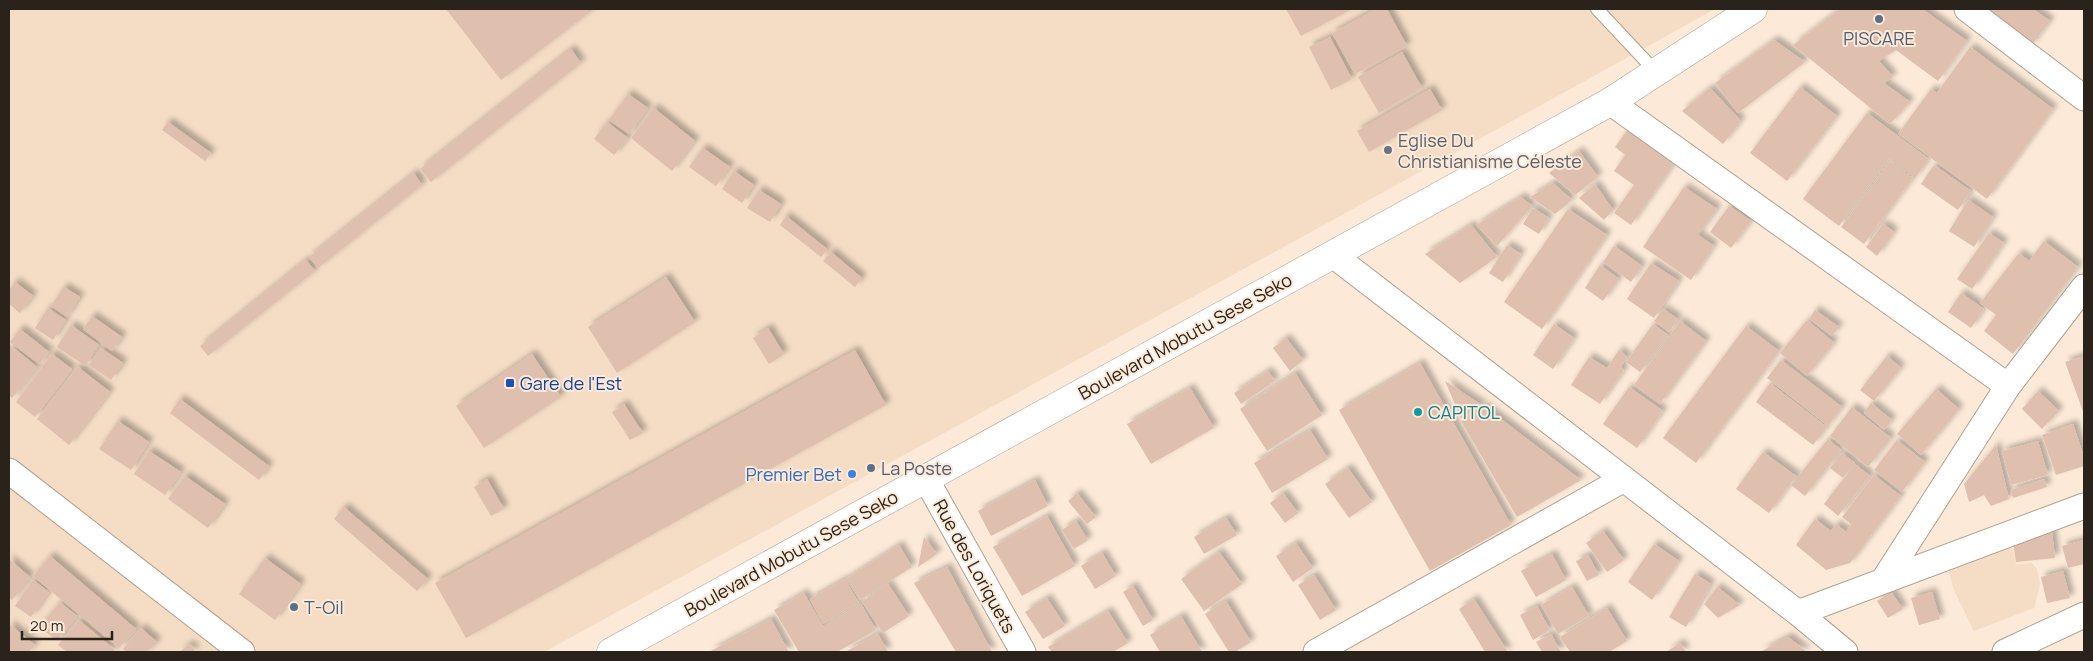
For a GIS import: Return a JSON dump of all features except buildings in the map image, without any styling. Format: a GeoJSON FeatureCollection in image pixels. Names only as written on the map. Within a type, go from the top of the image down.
{"type":"FeatureCollection","features":[{"type":"Feature","properties":{"kind":"street","name":"Boulevard Mobutu Sese Seko"},"geometry":{"type":"LineString","coordinates":[[611,652],[1610,102],[1753,9]]}},
{"type":"Feature","properties":{"kind":"street"},"geometry":{"type":"LineString","coordinates":[[1968,9],[2084,98]]}},
{"type":"Feature","properties":{"kind":"street"},"geometry":{"type":"LineString","coordinates":[[1610,102],[2008,386]]}},
{"type":"Feature","properties":{"kind":"street"},"geometry":{"type":"LineString","coordinates":[[1333,255],[1798,613],[1845,652]]}},
{"type":"Feature","properties":{"kind":"street"},"geometry":{"type":"LineString","coordinates":[[1883,581],[2008,386],[2084,287]]}},
{"type":"Feature","properties":{"kind":"street"},"geometry":{"type":"LineString","coordinates":[[9,471],[242,652]]}},
{"type":"Feature","properties":{"kind":"street","name":"Rue des Loriquets"},"geometry":{"type":"LineString","coordinates":[[926,479],[1023,652]]}},
{"type":"Feature","properties":{"kind":"street"},"geometry":{"type":"LineString","coordinates":[[1316,652],[1624,479]]}},
{"type":"Feature","properties":{"kind":"street"},"geometry":{"type":"LineString","coordinates":[[1798,613],[2084,506]]}},
{"type":"Feature","properties":{"kind":"street"},"geometry":{"type":"LineString","coordinates":[[2005,652],[2084,614]]}},
{"type":"Feature","properties":{"kind":"lane"},"geometry":{"type":"LineString","coordinates":[[1597,9],[1656,72]]}},
{"type":"Feature","properties":{"kind":"shaded area"},"geometry":{"type":"Polygon","coordinates":[[[9,9],[1715,9],[544,652],[9,652],[9,9]]]}},
{"type":"Feature","properties":{"kind":"shaded area"},"geometry":{"type":"Polygon","coordinates":[[[2010,546],[2014,553],[2016,565],[2032,563],[2037,569],[2040,585],[2034,608],[1974,631],[1954,590],[1946,563],[2010,546]]]}},
{"type":"Feature","properties":{"kind":"place","name":"PISCARE"},"geometry":{"type":"Point","coordinates":[1879,19]}},
{"type":"Feature","properties":{"kind":"place","name":"Eglise Du Christianisme Céleste"},"geometry":{"type":"Point","coordinates":[1388,150]}},
{"type":"Feature","properties":{"kind":"place","name":"Gare de l'Est"},"geometry":{"type":"Point","coordinates":[510,383]}},
{"type":"Feature","properties":{"kind":"place","name":"CAPITOL"},"geometry":{"type":"Point","coordinates":[1418,412]}},
{"type":"Feature","properties":{"kind":"place","name":"La Poste"},"geometry":{"type":"Point","coordinates":[871,468]}},
{"type":"Feature","properties":{"kind":"place","name":"Premier Bet"},"geometry":{"type":"Point","coordinates":[852,474]}},
{"type":"Feature","properties":{"kind":"place","name":"T-Oil"},"geometry":{"type":"Point","coordinates":[294,607]}}]}
